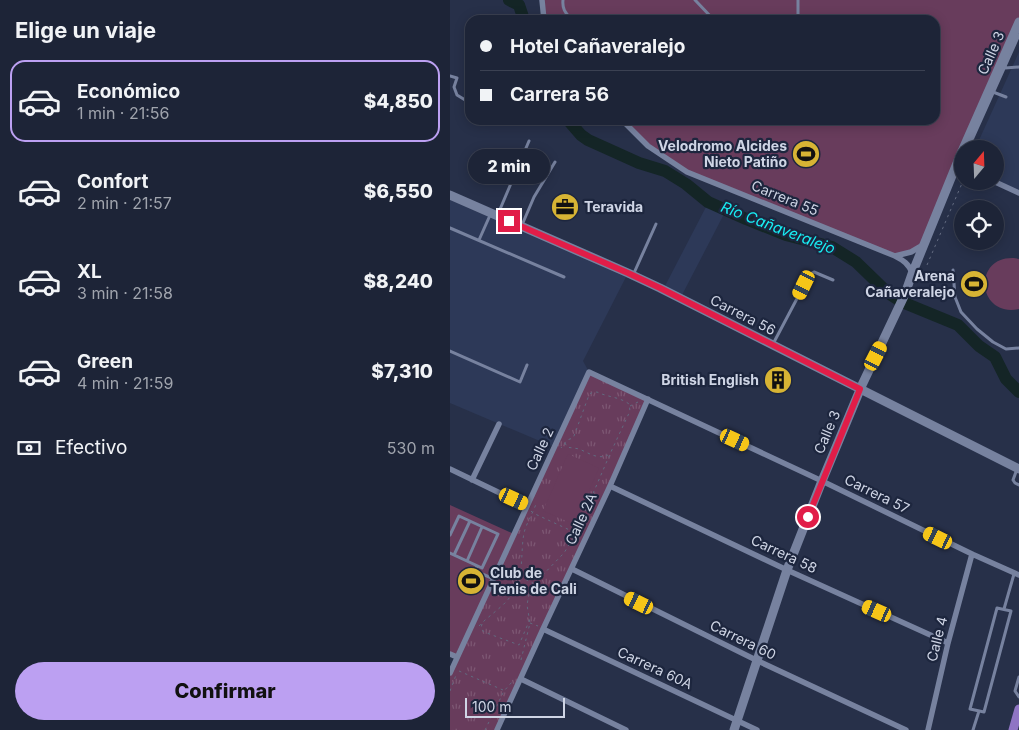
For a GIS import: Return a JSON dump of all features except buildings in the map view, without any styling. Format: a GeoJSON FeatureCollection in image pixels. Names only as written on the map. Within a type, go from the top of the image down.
{"type":"FeatureCollection","features":[{"type":"Feature","properties":{"kind":"main road"},"geometry":{"type":"LineString","coordinates":[[1013,730],[1019,709]]}},
{"type":"Feature","properties":{"kind":"street"},"geometry":{"type":"LineString","coordinates":[[541,0],[543,15]]}},
{"type":"Feature","properties":{"kind":"street","name":"Calle 3"},"geometry":{"type":"LineString","coordinates":[[968,140],[1019,22]]}},
{"type":"Feature","properties":{"kind":"street","name":"Carrera 55"},"geometry":{"type":"LineString","coordinates":[[627,125],[648,146],[688,172],[904,260],[912,274]]}},
{"type":"Feature","properties":{"kind":"street","name":"Calle 3"},"geometry":{"type":"LineString","coordinates":[[736,726],[787,570],[822,481],[860,389],[897,313],[912,274],[954,180]]}},
{"type":"Feature","properties":{"kind":"street"},"geometry":{"type":"LineString","coordinates":[[1004,186],[1019,193]]}},
{"type":"Feature","properties":{"kind":"street","name":"Carrera 56"},"geometry":{"type":"LineString","coordinates":[[450,195],[633,275],[1018,468]]}},
{"type":"Feature","properties":{"kind":"street"},"geometry":{"type":"LineString","coordinates":[[895,256],[911,252],[925,244]]}},
{"type":"Feature","properties":{"kind":"street","name":"Carrera 57"},"geometry":{"type":"LineString","coordinates":[[589,372],[1017,574]]}},
{"type":"Feature","properties":{"kind":"street","name":"Calle 2"},"geometry":{"type":"LineString","coordinates":[[450,673],[527,506],[557,449],[589,372]]}},
{"type":"Feature","properties":{"kind":"street","name":"Calle 2A"},"geometry":{"type":"LineString","coordinates":[[497,730],[518,678],[572,569],[648,399]]}},
{"type":"Feature","properties":{"kind":"street"},"geometry":{"type":"LineString","coordinates":[[472,480],[499,424]]}},
{"type":"Feature","properties":{"kind":"street"},"geometry":{"type":"LineString","coordinates":[[450,469],[527,506]]}},
{"type":"Feature","properties":{"kind":"street","name":"Carrera 58"},"geometry":{"type":"LineString","coordinates":[[610,486],[787,570],[948,643]]}},
{"type":"Feature","properties":{"kind":"street","name":"Calle 4"},"geometry":{"type":"LineString","coordinates":[[928,730],[948,643],[972,554]]}},
{"type":"Feature","properties":{"kind":"street","name":"Carrera 60"},"geometry":{"type":"LineString","coordinates":[[572,569],[758,661],[906,730]]}},
{"type":"Feature","properties":{"kind":"street","name":"Carrera 60A"},"geometry":{"type":"LineString","coordinates":[[543,629],[736,726],[757,730]]}},
{"type":"Feature","properties":{"kind":"street"},"geometry":{"type":"LineString","coordinates":[[450,654],[457,657]]}},
{"type":"Feature","properties":{"kind":"street"},"geometry":{"type":"LineString","coordinates":[[518,678],[626,730]]}},
{"type":"Feature","properties":{"kind":"lane"},"geometry":{"type":"LineString","coordinates":[[564,0],[564,12],[567,15]]}},
{"type":"Feature","properties":{"kind":"lane"},"geometry":{"type":"LineString","coordinates":[[695,0],[709,15]]}},
{"type":"Feature","properties":{"kind":"lane"},"geometry":{"type":"LineString","coordinates":[[798,0],[798,15]]}},
{"type":"Feature","properties":{"kind":"lane"},"geometry":{"type":"LineString","coordinates":[[969,140],[994,92],[1019,35]]}},
{"type":"Feature","properties":{"kind":"lane"},"geometry":{"type":"LineString","coordinates":[[1004,68],[1019,67]]}},
{"type":"Feature","properties":{"kind":"lane"},"geometry":{"type":"LineString","coordinates":[[450,76],[457,78],[454,87],[456,95],[465,100]]}},
{"type":"Feature","properties":{"kind":"lane"},"geometry":{"type":"LineString","coordinates":[[994,92],[1006,97]]}},
{"type":"Feature","properties":{"kind":"lane"},"geometry":{"type":"LineString","coordinates":[[480,240],[529,141]]}},
{"type":"Feature","properties":{"kind":"lane"},"geometry":{"type":"LineString","coordinates":[[521,226],[534,197],[555,162]]}},
{"type":"Feature","properties":{"kind":"lane"},"geometry":{"type":"LineString","coordinates":[[633,275],[656,224]]}},
{"type":"Feature","properties":{"kind":"lane"},"geometry":{"type":"LineString","coordinates":[[450,228],[564,277]]}},
{"type":"Feature","properties":{"kind":"lane"},"geometry":{"type":"LineString","coordinates":[[953,270],[955,298],[961,312],[993,342],[1006,349],[1019,348]]}},
{"type":"Feature","properties":{"kind":"lane"},"geometry":{"type":"LineString","coordinates":[[772,345],[810,274],[814,272],[833,280]]}},
{"type":"Feature","properties":{"kind":"lane"},"geometry":{"type":"LineString","coordinates":[[450,352],[520,382],[527,365]]}},
{"type":"Feature","properties":{"kind":"lane"},"geometry":{"type":"LineString","coordinates":[[1018,468],[1013,480],[1019,484]]}},
{"type":"Feature","properties":{"kind":"lane"},"geometry":{"type":"LineString","coordinates":[[450,536],[459,516],[482,526],[498,534],[482,568],[452,554],[470,521]]}},
{"type":"Feature","properties":{"kind":"lane"},"geometry":{"type":"LineString","coordinates":[[467,561],[482,526]]}},
{"type":"Feature","properties":{"kind":"lane"},"geometry":{"type":"LineString","coordinates":[[477,566],[475,571],[494,579]]}},
{"type":"Feature","properties":{"kind":"lane"},"geometry":{"type":"LineString","coordinates":[[1004,610],[1017,574]]}},
{"type":"Feature","properties":{"kind":"lane"},"geometry":{"type":"LineString","coordinates":[[997,608],[1004,610],[1011,611],[984,712],[970,709],[997,608]]}},
{"type":"Feature","properties":{"kind":"lane"},"geometry":{"type":"LineString","coordinates":[[1019,677],[1015,691],[1019,697]]}},
{"type":"Feature","properties":{"kind":"lane"},"geometry":{"type":"LineString","coordinates":[[974,730],[979,711]]}},
{"type":"Feature","properties":{"kind":"path"},"geometry":{"type":"LineString","coordinates":[[927,265],[959,190]]}},
{"type":"Feature","properties":{"kind":"path"},"geometry":{"type":"LineString","coordinates":[[521,661],[530,623],[527,605],[529,594],[533,585],[564,553],[576,534],[630,411],[630,406],[624,401],[597,392],[591,393],[574,436],[557,449]]}},
{"type":"Feature","properties":{"kind":"path"},"geometry":{"type":"LineString","coordinates":[[566,442],[566,447],[597,457],[610,454]]}},
{"type":"Feature","properties":{"kind":"path"},"geometry":{"type":"LineString","coordinates":[[478,627],[510,598],[516,588],[519,579],[524,534],[536,501]]}},
{"type":"Feature","properties":{"kind":"path"},"geometry":{"type":"LineString","coordinates":[[527,506],[533,513],[576,534],[580,541],[580,551]]}},
{"type":"Feature","properties":{"kind":"path"},"geometry":{"type":"LineString","coordinates":[[499,567],[519,576]]}},
{"type":"Feature","properties":{"kind":"path"},"geometry":{"type":"LineString","coordinates":[[520,572],[534,580],[538,580]]}},
{"type":"Feature","properties":{"kind":"path"},"geometry":{"type":"LineString","coordinates":[[519,579],[522,578],[532,582],[533,585]]}},
{"type":"Feature","properties":{"kind":"path"},"geometry":{"type":"LineString","coordinates":[[483,622],[481,628],[484,632],[519,645],[530,618]]}},
{"type":"Feature","properties":{"kind":"path"},"geometry":{"type":"LineString","coordinates":[[530,623],[543,629]]}},
{"type":"Feature","properties":{"kind":"path"},"geometry":{"type":"LineString","coordinates":[[450,691],[460,665]]}},
{"type":"Feature","properties":{"kind":"path"},"geometry":{"type":"LineString","coordinates":[[458,671],[504,691]]}},
{"type":"Feature","properties":{"kind":"path"},"geometry":{"type":"LineString","coordinates":[[484,730],[504,691],[518,678]]}},
{"type":"Feature","properties":{"kind":"shaded area"},"geometry":{"type":"Polygon","coordinates":[[[1019,52],[1019,193],[1004,186],[1004,140],[979,140],[1019,52]]]}},
{"type":"Feature","properties":{"kind":"shaded area"},"geometry":{"type":"Polygon","coordinates":[[[450,200],[626,277],[583,361],[589,372],[554,447],[450,403],[450,200]]]}},
{"type":"Feature","properties":{"kind":"shaded area"},"geometry":{"type":"Polygon","coordinates":[[[706,207],[724,214],[682,295],[665,286],[706,207]]]}},
{"type":"Feature","properties":{"kind":"green space"},"geometry":{"type":"Polygon","coordinates":[[[542,0],[1019,0],[1019,22],[969,140],[954,140],[954,176],[925,244],[895,256],[687,172],[648,146],[627,125],[940,125],[940,15],[544,15],[542,0]]]}},
{"type":"Feature","properties":{"kind":"green space"},"geometry":{"type":"Polygon","coordinates":[[[1019,259],[1019,309],[1005,309],[995,305],[988,296],[985,286],[986,276],[991,266],[1000,260],[1019,259]]]}},
{"type":"Feature","properties":{"kind":"green space"},"geometry":{"type":"Polygon","coordinates":[[[589,372],[648,399],[497,730],[450,730],[450,673],[589,372]]]}},
{"type":"Feature","properties":{"kind":"green space"},"geometry":{"type":"Polygon","coordinates":[[[568,454],[599,468],[574,524],[543,511],[568,454]]]}},
{"type":"Feature","properties":{"kind":"green space","name":"Club de Tenis de Cali"},"geometry":{"type":"Polygon","coordinates":[[[450,505],[514,534],[457,657],[450,654],[450,505]]]}},
{"type":"Feature","properties":{"kind":"waterway","name":"Río Cañaveralejo"},"geometry":{"type":"LineString","coordinates":[[509,0],[519,5],[522,15]]}},
{"type":"Feature","properties":{"kind":"waterway","name":"Río Cañaveralejo"},"geometry":{"type":"LineString","coordinates":[[572,125],[588,140],[639,163],[665,171],[686,184],[708,202],[786,235],[832,247],[856,262],[888,293],[902,302],[958,325],[979,346],[995,357],[1006,379],[1019,392]]}},
{"type":"Feature","properties":{"kind":"place","name":"Velodromo Alcides Nieto Patiño"},"geometry":{"type":"Point","coordinates":[806,154]}},
{"type":"Feature","properties":{"kind":"place","name":"Teravida"},"geometry":{"type":"Point","coordinates":[565,207]}},
{"type":"Feature","properties":{"kind":"place","name":"Arena Cañaveralejo"},"geometry":{"type":"Point","coordinates":[974,284]}},
{"type":"Feature","properties":{"kind":"place","name":"British English"},"geometry":{"type":"Point","coordinates":[778,380]}},
{"type":"Feature","properties":{"kind":"place","name":"Club de Tenis de Cali"},"geometry":{"type":"Point","coordinates":[471,581]}},
{"type":"Feature","properties":{"kind":"route"},"geometry":{"type":"LineString","coordinates":[[509,221],[660,288],[860,389],[808,517]]}}]}
